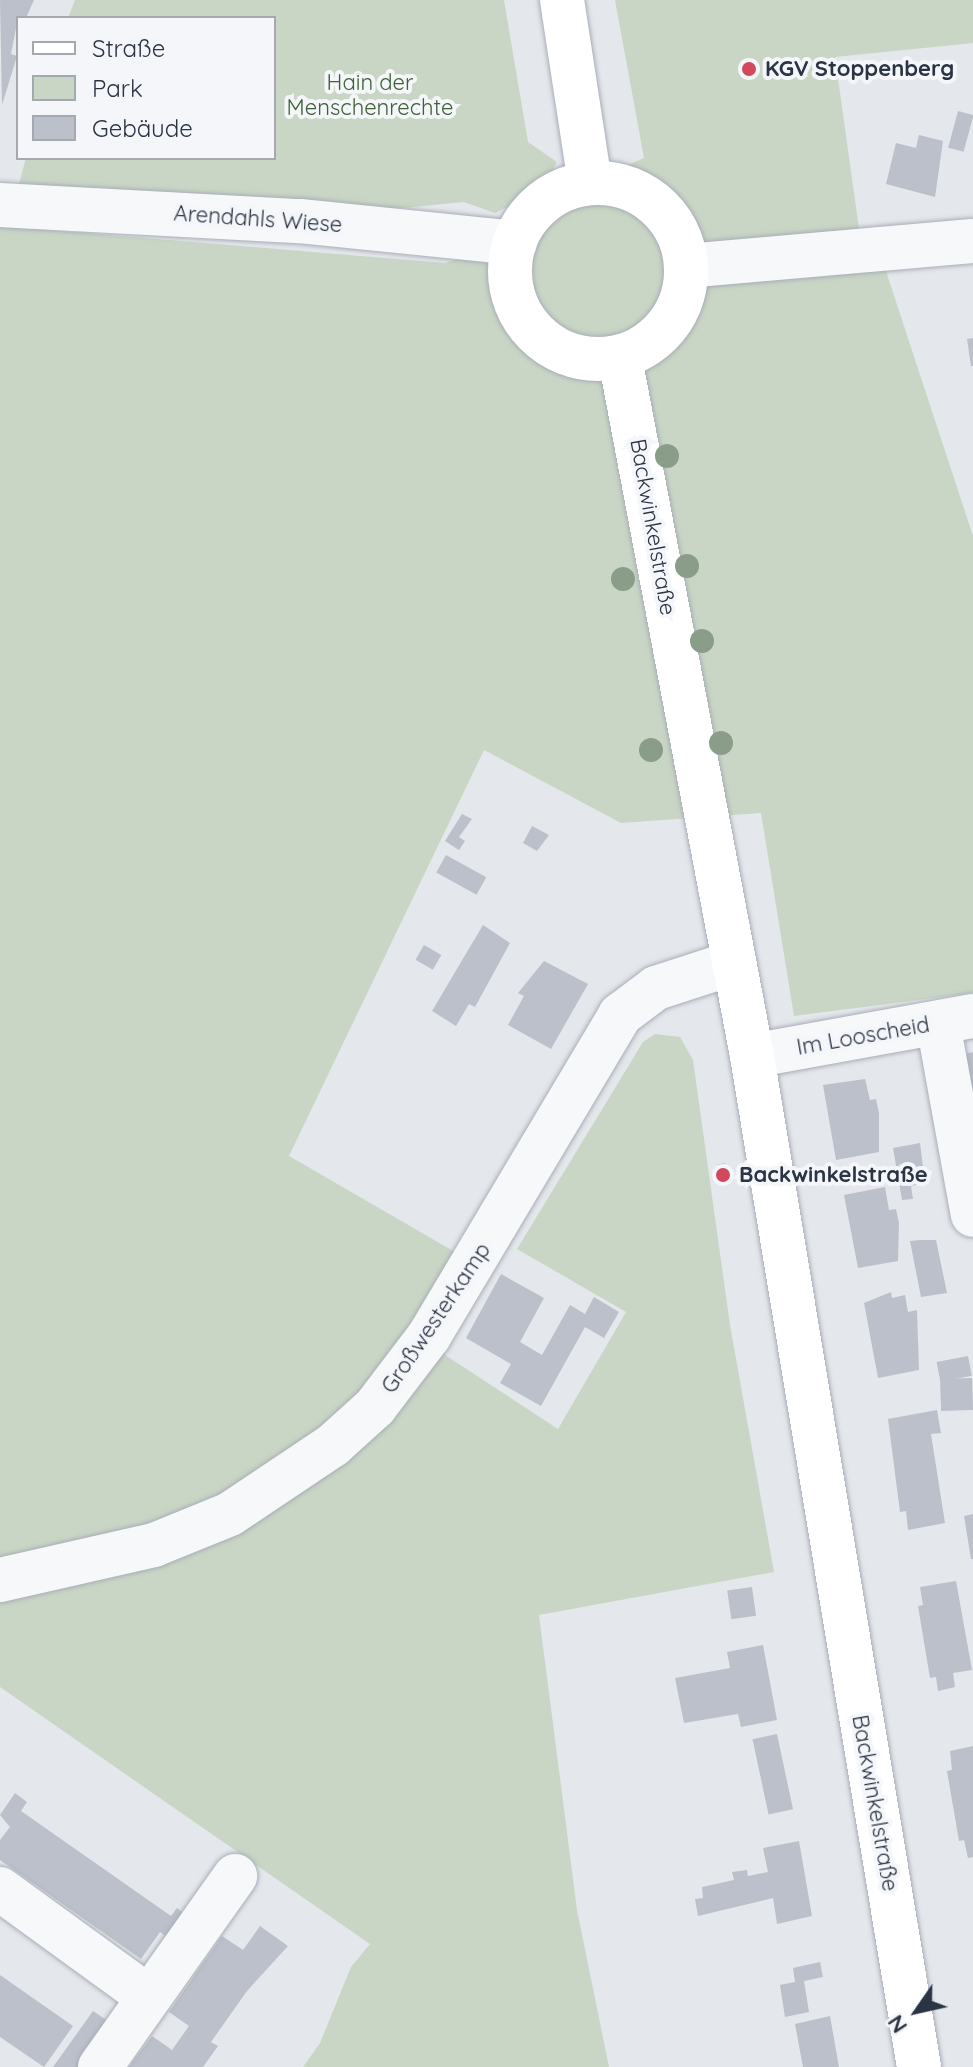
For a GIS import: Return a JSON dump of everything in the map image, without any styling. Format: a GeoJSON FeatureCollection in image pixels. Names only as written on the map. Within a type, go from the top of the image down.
{"type":"FeatureCollection","features":[{"type":"Feature","properties":{"kind":"main road"},"geometry":{"type":"LineString","coordinates":[[562,0],[590,183]]}},
{"type":"Feature","properties":{"kind":"main road"},"geometry":{"type":"LineString","coordinates":[[590,183],[622,186],[650,200],[674,227],[686,266],[682,298],[668,324],[620,358],[563,352],[529,326],[510,280],[515,243],[545,200],[590,183]]}},
{"type":"Feature","properties":{"kind":"main road","name":"Backwinkelstraße"},"geometry":{"type":"LineString","coordinates":[[620,358],[752,1056],[919,2067]]}},
{"type":"Feature","properties":{"kind":"street","name":"Arendahls Wiese"},"geometry":{"type":"LineString","coordinates":[[0,205],[300,221],[515,243]]}},
{"type":"Feature","properties":{"kind":"street"},"geometry":{"type":"LineString","coordinates":[[686,266],[973,241]]}},
{"type":"Feature","properties":{"kind":"street","name":"Großwesterkamp"},"geometry":{"type":"LineString","coordinates":[[0,1580],[154,1545],[230,1514],[333,1445],[375,1407],[429,1336],[620,1015],[656,988],[733,963]]}},
{"type":"Feature","properties":{"kind":"street"},"geometry":{"type":"LineString","coordinates":[[956,1020],[973,1215]]}},
{"type":"Feature","properties":{"kind":"street","name":"Im Looscheid"},"geometry":{"type":"LineString","coordinates":[[752,1056],[956,1020]]}},
{"type":"Feature","properties":{"kind":"street"},"geometry":{"type":"LineString","coordinates":[[100,2067],[146,1995],[235,1876]]}},
{"type":"Feature","properties":{"kind":"street"},"geometry":{"type":"LineString","coordinates":[[0,1889],[146,1995]]}},
{"type":"Feature","properties":{"kind":"green space","name":"Hain der Menschenrechte"},"geometry":{"type":"Polygon","coordinates":[[[75,0],[504,0],[528,142],[557,162],[541,190],[495,213],[464,202],[301,218],[16,195],[25,160],[276,160],[276,16],[69,16],[75,0]]]}},
{"type":"Feature","properties":{"kind":"green space"},"geometry":{"type":"Polygon","coordinates":[[[615,0],[973,0],[973,43],[835,57],[862,250],[880,253],[973,536],[973,993],[794,1016],[761,813],[621,823],[484,750],[289,1156],[455,1252],[412,1325],[448,1357],[558,1429],[626,1312],[517,1249],[643,1042],[655,1034],[680,1037],[693,1060],[730,1325],[774,1572],[539,1615],[577,1910],[609,2067],[303,2067],[320,2043],[351,1967],[370,1944],[0,1687],[0,226],[445,263],[514,243],[532,215],[552,198],[644,158],[615,0]]]}},
{"type":"Feature","properties":{"kind":"building"},"geometry":{"type":"Polygon","coordinates":[[[0,0],[34,0],[27,16],[16,16],[11,54],[16,56],[16,59],[2,105],[0,0]]]}},
{"type":"Feature","properties":{"kind":"building"},"geometry":{"type":"Polygon","coordinates":[[[958,111],[973,115],[964,152],[948,148],[958,111]]]}},
{"type":"Feature","properties":{"kind":"building"},"geometry":{"type":"Polygon","coordinates":[[[919,135],[943,141],[935,197],[886,184],[896,143],[916,148],[919,135]]]}},
{"type":"Feature","properties":{"kind":"building"},"geometry":{"type":"Polygon","coordinates":[[[973,338],[973,366],[971,366],[967,339],[973,338]]]}},
{"type":"Feature","properties":{"kind":"building"},"geometry":{"type":"Polygon","coordinates":[[[462,814],[472,819],[459,837],[465,841],[459,850],[445,841],[462,814]]]}},
{"type":"Feature","properties":{"kind":"building"},"geometry":{"type":"Polygon","coordinates":[[[532,826],[549,835],[537,851],[523,843],[532,826]]]}},
{"type":"Feature","properties":{"kind":"building"},"geometry":{"type":"Polygon","coordinates":[[[446,855],[486,877],[477,895],[436,872],[446,855]]]}},
{"type":"Feature","properties":{"kind":"building"},"geometry":{"type":"Polygon","coordinates":[[[483,925],[510,943],[475,1007],[469,1004],[456,1026],[432,1011],[483,925]]]}},
{"type":"Feature","properties":{"kind":"building"},"geometry":{"type":"Polygon","coordinates":[[[424,945],[441,955],[433,970],[415,960],[424,945]]]}},
{"type":"Feature","properties":{"kind":"building"},"geometry":{"type":"Polygon","coordinates":[[[544,961],[588,984],[551,1049],[508,1025],[524,996],[518,993],[544,961]]]}},
{"type":"Feature","properties":{"kind":"building"},"geometry":{"type":"Polygon","coordinates":[[[973,1052],[973,1095],[964,1054],[973,1052]]]}},
{"type":"Feature","properties":{"kind":"building"},"geometry":{"type":"Polygon","coordinates":[[[865,1079],[870,1100],[876,1099],[879,1113],[879,1152],[836,1160],[823,1085],[865,1079]]]}},
{"type":"Feature","properties":{"kind":"building"},"geometry":{"type":"Polygon","coordinates":[[[920,1143],[925,1183],[911,1186],[913,1199],[902,1200],[893,1148],[920,1143]]]}},
{"type":"Feature","properties":{"kind":"building","name":"Backwinkelstraße"},"geometry":{"type":"Polygon","coordinates":[[[725,1163],[729,1184],[721,1185],[717,1165],[725,1163]]]}},
{"type":"Feature","properties":{"kind":"building"},"geometry":{"type":"Polygon","coordinates":[[[885,1187],[889,1210],[896,1209],[899,1223],[898,1261],[858,1268],[844,1195],[885,1187]]]}},
{"type":"Feature","properties":{"kind":"building"},"geometry":{"type":"Polygon","coordinates":[[[936,1240],[947,1293],[921,1297],[910,1241],[936,1240]]]}},
{"type":"Feature","properties":{"kind":"building"},"geometry":{"type":"Polygon","coordinates":[[[501,1274],[544,1298],[520,1342],[542,1355],[570,1305],[585,1314],[594,1297],[619,1312],[604,1338],[585,1327],[541,1406],[500,1383],[511,1364],[466,1338],[501,1274]]]}},
{"type":"Feature","properties":{"kind":"building"},"geometry":{"type":"Polygon","coordinates":[[[891,1292],[892,1298],[905,1295],[908,1312],[917,1310],[919,1370],[878,1378],[864,1303],[891,1292]]]}},
{"type":"Feature","properties":{"kind":"building"},"geometry":{"type":"Polygon","coordinates":[[[968,1356],[972,1376],[940,1382],[937,1362],[968,1356]]]}},
{"type":"Feature","properties":{"kind":"building"},"geometry":{"type":"Polygon","coordinates":[[[972,1378],[973,1410],[941,1411],[940,1379],[972,1378]]]}},
{"type":"Feature","properties":{"kind":"building"},"geometry":{"type":"Polygon","coordinates":[[[937,1410],[941,1433],[931,1434],[945,1523],[908,1530],[906,1511],[900,1512],[888,1419],[937,1410]]]}},
{"type":"Feature","properties":{"kind":"building"},"geometry":{"type":"Polygon","coordinates":[[[973,1514],[973,1559],[971,1559],[964,1516],[973,1514]]]}},
{"type":"Feature","properties":{"kind":"building"},"geometry":{"type":"Polygon","coordinates":[[[956,1581],[972,1670],[953,1673],[955,1687],[938,1691],[936,1677],[930,1678],[918,1606],[923,1605],[920,1587],[956,1581]]]}},
{"type":"Feature","properties":{"kind":"building"},"geometry":{"type":"Polygon","coordinates":[[[752,1587],[756,1616],[731,1619],[727,1590],[752,1587]]]}},
{"type":"Feature","properties":{"kind":"building"},"geometry":{"type":"Polygon","coordinates":[[[763,1645],[777,1720],[741,1727],[738,1714],[684,1723],[675,1678],[730,1668],[727,1652],[763,1645]]]}},
{"type":"Feature","properties":{"kind":"building"},"geometry":{"type":"Polygon","coordinates":[[[777,1734],[793,1809],[769,1815],[753,1739],[777,1734]]]}},
{"type":"Feature","properties":{"kind":"building"},"geometry":{"type":"Polygon","coordinates":[[[973,1746],[973,1857],[968,1858],[964,1840],[959,1841],[947,1771],[952,1770],[950,1751],[973,1746]]]}},
{"type":"Feature","properties":{"kind":"building"},"geometry":{"type":"Polygon","coordinates":[[[15,1793],[27,1802],[21,1811],[171,1916],[177,1908],[189,1917],[172,1941],[160,1932],[141,1959],[0,1860],[0,1840],[10,1827],[0,1815],[15,1793]]]}},
{"type":"Feature","properties":{"kind":"building"},"geometry":{"type":"Polygon","coordinates":[[[799,1841],[812,1916],[777,1924],[773,1898],[698,1916],[695,1899],[703,1898],[702,1887],[734,1880],[732,1872],[747,1870],[748,1876],[768,1872],[763,1848],[799,1841]]]}},
{"type":"Feature","properties":{"kind":"building"},"geometry":{"type":"Polygon","coordinates":[[[260,1926],[288,1946],[247,1991],[211,2042],[218,2046],[203,2067],[129,2067],[152,2036],[172,2050],[189,2026],[169,2012],[222,1936],[243,1950],[260,1926]]]}},
{"type":"Feature","properties":{"kind":"building"},"geometry":{"type":"Polygon","coordinates":[[[820,1962],[823,1977],[804,1981],[809,2012],[785,2017],[780,1985],[795,1982],[793,1968],[820,1962]]]}},
{"type":"Feature","properties":{"kind":"building"},"geometry":{"type":"Polygon","coordinates":[[[0,1975],[73,2026],[44,2067],[0,2037],[0,1975]]]}},
{"type":"Feature","properties":{"kind":"building"},"geometry":{"type":"Polygon","coordinates":[[[93,2011],[114,2025],[84,2067],[53,2067],[93,2011]]]}},
{"type":"Feature","properties":{"kind":"building"},"geometry":{"type":"Polygon","coordinates":[[[830,2016],[839,2067],[803,2067],[795,2024],[830,2016]]]}},
{"type":"Feature","properties":{"kind":"place","name":"KGV Stoppenberg"},"geometry":{"type":"Point","coordinates":[749,69]}},
{"type":"Feature","properties":{"kind":"place","name":"Backwinkelstraße"},"geometry":{"type":"Point","coordinates":[723,1175]}}]}
